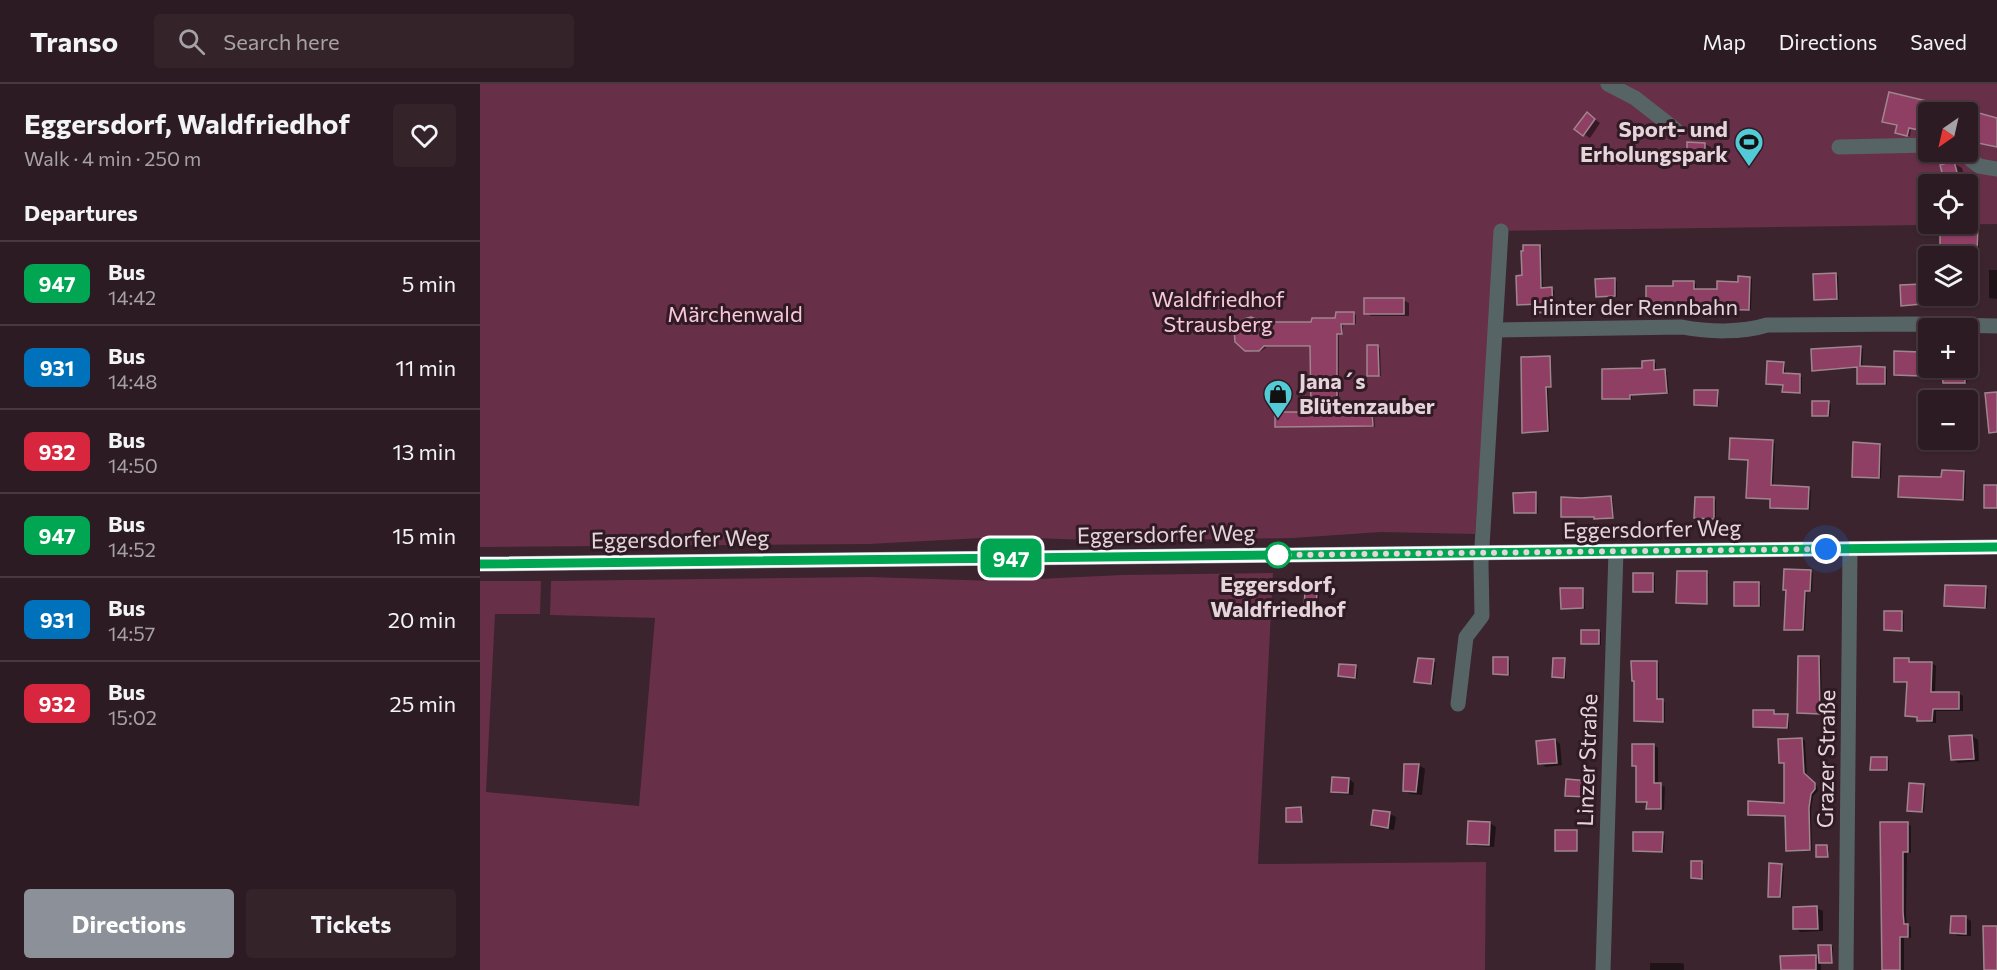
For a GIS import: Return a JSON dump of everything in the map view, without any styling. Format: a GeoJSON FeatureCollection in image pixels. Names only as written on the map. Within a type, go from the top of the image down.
{"type":"FeatureCollection","features":[{"type":"Feature","properties":{"kind":"main road","name":"Eggersdorfer Weg"},"geometry":{"type":"LineString","coordinates":[[480,564],[1997,547]]}},
{"type":"Feature","properties":{"kind":"street"},"geometry":{"type":"LineString","coordinates":[[1608,84],[1635,98],[1676,130]]}},
{"type":"Feature","properties":{"kind":"street"},"geometry":{"type":"LineString","coordinates":[[1839,147],[1918,144]]}},
{"type":"Feature","properties":{"kind":"street"},"geometry":{"type":"LineString","coordinates":[[1975,162],[1997,169]]}},
{"type":"Feature","properties":{"kind":"street"},"geometry":{"type":"LineString","coordinates":[[1458,704],[1466,637],[1482,616],[1482,553],[1501,231]]}},
{"type":"Feature","properties":{"kind":"street","name":"Hinter der Rennbahn"},"geometry":{"type":"LineString","coordinates":[[1496,330],[1682,327],[1698,330],[1755,329],[1767,325],[1997,326]]}},
{"type":"Feature","properties":{"kind":"street","name":"Grazer Straße"},"geometry":{"type":"LineString","coordinates":[[1846,970],[1850,549]]}},
{"type":"Feature","properties":{"kind":"street","name":"Linzer Straße"},"geometry":{"type":"LineString","coordinates":[[1603,970],[1617,551]]}},
{"type":"Feature","properties":{"kind":"green space"},"geometry":{"type":"Polygon","coordinates":[[[480,84],[1997,84],[1997,224],[1978,224],[1978,174],[1918,174],[1918,225],[1496,231],[1475,534],[1381,532],[1293,538],[1122,541],[1000,537],[869,544],[480,547],[480,84]]]}},
{"type":"Feature","properties":{"kind":"green space"},"geometry":{"type":"Polygon","coordinates":[[[1273,573],[1258,864],[1486,862],[1485,970],[480,970],[480,581],[541,581],[540,614],[495,614],[486,792],[639,806],[655,618],[550,615],[551,581],[870,577],[997,581],[1122,575],[1273,573]]]}},
{"type":"Feature","properties":{"kind":"building"},"geometry":{"type":"Polygon","coordinates":[[[1889,92],[1931,102],[1918,102],[1918,130],[1909,128],[1907,136],[1895,133],[1897,125],[1882,122],[1889,92]]]}},
{"type":"Feature","properties":{"kind":"building"},"geometry":{"type":"Polygon","coordinates":[[[1587,112],[1595,119],[1583,136],[1574,129],[1587,112]]]}},
{"type":"Feature","properties":{"kind":"building"},"geometry":{"type":"Polygon","coordinates":[[[1978,113],[1997,118],[1997,147],[1978,143],[1978,113]]]}},
{"type":"Feature","properties":{"kind":"building"},"geometry":{"type":"Polygon","coordinates":[[[1687,142],[1705,143],[1705,161],[1687,161],[1687,142]]]}},
{"type":"Feature","properties":{"kind":"building"},"geometry":{"type":"Polygon","coordinates":[[[1954,162],[1957,174],[1942,174],[1940,165],[1954,162]]]}},
{"type":"Feature","properties":{"kind":"building"},"geometry":{"type":"Polygon","coordinates":[[[1940,234],[1978,234],[1977,246],[1940,246],[1940,234]]]}},
{"type":"Feature","properties":{"kind":"building"},"geometry":{"type":"Polygon","coordinates":[[[1523,245],[1540,245],[1541,288],[1552,287],[1553,312],[1536,313],[1536,304],[1517,305],[1516,276],[1522,275],[1523,245]]]}},
{"type":"Feature","properties":{"kind":"building"},"geometry":{"type":"Polygon","coordinates":[[[1836,273],[1837,299],[1814,300],[1813,274],[1836,273]]]}},
{"type":"Feature","properties":{"kind":"building"},"geometry":{"type":"Polygon","coordinates":[[[1738,276],[1750,277],[1749,310],[1646,311],[1646,286],[1673,286],[1673,281],[1694,281],[1694,289],[1717,289],[1717,281],[1738,282],[1738,276]]]}},
{"type":"Feature","properties":{"kind":"building"},"geometry":{"type":"Polygon","coordinates":[[[1615,278],[1615,296],[1596,297],[1595,279],[1615,278]]]}},
{"type":"Feature","properties":{"kind":"building"},"geometry":{"type":"Polygon","coordinates":[[[1918,284],[1918,304],[1901,306],[1900,285],[1918,284]]]}},
{"type":"Feature","properties":{"kind":"building"},"geometry":{"type":"Polygon","coordinates":[[[1364,298],[1404,298],[1404,314],[1364,314],[1364,298]]]}},
{"type":"Feature","properties":{"kind":"building"},"geometry":{"type":"Polygon","coordinates":[[[1336,312],[1354,312],[1354,324],[1341,324],[1342,334],[1337,334],[1337,411],[1372,411],[1373,426],[1275,427],[1275,412],[1311,412],[1310,346],[1264,346],[1259,351],[1245,351],[1235,342],[1234,328],[1244,319],[1251,317],[1264,322],[1311,322],[1312,318],[1335,318],[1336,312]]]}},
{"type":"Feature","properties":{"kind":"building"},"geometry":{"type":"Polygon","coordinates":[[[1367,345],[1378,345],[1379,376],[1367,376],[1367,345]]]}},
{"type":"Feature","properties":{"kind":"building"},"geometry":{"type":"Polygon","coordinates":[[[1861,346],[1860,366],[1885,367],[1885,384],[1857,384],[1857,367],[1812,371],[1811,349],[1861,346]]]}},
{"type":"Feature","properties":{"kind":"building"},"geometry":{"type":"Polygon","coordinates":[[[1894,351],[1918,352],[1918,376],[1894,375],[1894,351]]]}},
{"type":"Feature","properties":{"kind":"building"},"geometry":{"type":"Polygon","coordinates":[[[1550,356],[1551,387],[1546,387],[1548,431],[1522,433],[1521,357],[1550,356]]]}},
{"type":"Feature","properties":{"kind":"building"},"geometry":{"type":"Polygon","coordinates":[[[1654,360],[1654,370],[1665,369],[1667,393],[1630,395],[1630,399],[1602,399],[1602,369],[1642,368],[1642,361],[1654,360]]]}},
{"type":"Feature","properties":{"kind":"building"},"geometry":{"type":"Polygon","coordinates":[[[1767,361],[1784,362],[1783,373],[1800,374],[1800,393],[1782,392],[1783,385],[1766,384],[1767,361]]]}},
{"type":"Feature","properties":{"kind":"building"},"geometry":{"type":"Polygon","coordinates":[[[1943,378],[1965,378],[1965,383],[1943,383],[1943,378]]]}},
{"type":"Feature","properties":{"kind":"building"},"geometry":{"type":"Polygon","coordinates":[[[1694,390],[1718,390],[1717,406],[1694,405],[1694,390]]]}},
{"type":"Feature","properties":{"kind":"building"},"geometry":{"type":"Polygon","coordinates":[[[1997,392],[1997,432],[1989,433],[1985,393],[1997,392]]]}},
{"type":"Feature","properties":{"kind":"building"},"geometry":{"type":"Polygon","coordinates":[[[1812,401],[1829,401],[1828,416],[1812,416],[1812,401]]]}},
{"type":"Feature","properties":{"kind":"building"},"geometry":{"type":"Polygon","coordinates":[[[1730,438],[1773,440],[1771,485],[1809,487],[1808,509],[1770,508],[1770,499],[1746,498],[1748,460],[1729,459],[1730,438]]]}},
{"type":"Feature","properties":{"kind":"building"},"geometry":{"type":"Polygon","coordinates":[[[1853,442],[1880,444],[1879,478],[1852,477],[1853,442]]]}},
{"type":"Feature","properties":{"kind":"building"},"geometry":{"type":"Polygon","coordinates":[[[1942,470],[1964,471],[1963,500],[1898,497],[1899,476],[1941,477],[1942,470]]]}},
{"type":"Feature","properties":{"kind":"building"},"geometry":{"type":"Polygon","coordinates":[[[1984,485],[1997,485],[1997,508],[1984,508],[1984,485]]]}},
{"type":"Feature","properties":{"kind":"building"},"geometry":{"type":"Polygon","coordinates":[[[1536,492],[1536,513],[1514,513],[1513,493],[1536,492]]]}},
{"type":"Feature","properties":{"kind":"building"},"geometry":{"type":"Polygon","coordinates":[[[1611,496],[1613,518],[1561,517],[1561,497],[1611,496]]]}},
{"type":"Feature","properties":{"kind":"building"},"geometry":{"type":"Polygon","coordinates":[[[1695,497],[1714,497],[1714,519],[1694,518],[1695,497]]]}},
{"type":"Feature","properties":{"kind":"building"},"geometry":{"type":"Polygon","coordinates":[[[1784,569],[1811,570],[1810,591],[1805,591],[1803,630],[1784,630],[1786,590],[1783,590],[1784,569]]]}},
{"type":"Feature","properties":{"kind":"building"},"geometry":{"type":"Polygon","coordinates":[[[1677,571],[1707,571],[1707,604],[1676,603],[1677,571]]]}},
{"type":"Feature","properties":{"kind":"building"},"geometry":{"type":"Polygon","coordinates":[[[1633,573],[1653,573],[1653,592],[1633,592],[1633,573]]]}},
{"type":"Feature","properties":{"kind":"building"},"geometry":{"type":"Polygon","coordinates":[[[1734,582],[1759,582],[1759,606],[1734,606],[1734,582]]]}},
{"type":"Feature","properties":{"kind":"building"},"geometry":{"type":"Polygon","coordinates":[[[1945,585],[1986,586],[1985,608],[1944,606],[1945,585]]]}},
{"type":"Feature","properties":{"kind":"building"},"geometry":{"type":"Polygon","coordinates":[[[1560,588],[1583,588],[1583,608],[1561,609],[1560,588]]]}},
{"type":"Feature","properties":{"kind":"building"},"geometry":{"type":"Polygon","coordinates":[[[1305,591],[1317,592],[1316,609],[1304,608],[1305,591]]]}},
{"type":"Feature","properties":{"kind":"building"},"geometry":{"type":"Polygon","coordinates":[[[1884,611],[1902,611],[1902,631],[1884,630],[1884,611]]]}},
{"type":"Feature","properties":{"kind":"building"},"geometry":{"type":"Polygon","coordinates":[[[1581,630],[1599,630],[1599,644],[1581,644],[1581,630]]]}},
{"type":"Feature","properties":{"kind":"building"},"geometry":{"type":"Polygon","coordinates":[[[1798,656],[1819,656],[1820,714],[1797,713],[1798,656]]]}},
{"type":"Feature","properties":{"kind":"building"},"geometry":{"type":"Polygon","coordinates":[[[1493,657],[1508,657],[1508,675],[1493,674],[1493,657]]]}},
{"type":"Feature","properties":{"kind":"building"},"geometry":{"type":"Polygon","coordinates":[[[1418,658],[1434,659],[1431,684],[1414,682],[1418,658]]]}},
{"type":"Feature","properties":{"kind":"building"},"geometry":{"type":"Polygon","coordinates":[[[1553,658],[1565,658],[1564,678],[1552,677],[1553,658]]]}},
{"type":"Feature","properties":{"kind":"building"},"geometry":{"type":"Polygon","coordinates":[[[1894,658],[1909,658],[1909,662],[1932,662],[1931,692],[1959,692],[1959,709],[1933,709],[1932,721],[1917,721],[1917,717],[1905,716],[1907,682],[1894,682],[1894,658]]]}},
{"type":"Feature","properties":{"kind":"building"},"geometry":{"type":"Polygon","coordinates":[[[1631,661],[1657,661],[1657,699],[1663,699],[1663,722],[1634,721],[1634,681],[1632,681],[1631,661]]]}},
{"type":"Feature","properties":{"kind":"building"},"geometry":{"type":"Polygon","coordinates":[[[1339,664],[1356,665],[1355,678],[1338,676],[1339,664]]]}},
{"type":"Feature","properties":{"kind":"building"},"geometry":{"type":"Polygon","coordinates":[[[1753,710],[1774,710],[1774,714],[1788,714],[1787,728],[1753,727],[1753,710]]]}},
{"type":"Feature","properties":{"kind":"building"},"geometry":{"type":"Polygon","coordinates":[[[1972,735],[1974,759],[1951,760],[1949,736],[1972,735]]]}},
{"type":"Feature","properties":{"kind":"building"},"geometry":{"type":"Polygon","coordinates":[[[1802,738],[1804,773],[1815,783],[1809,808],[1810,850],[1786,851],[1785,816],[1748,815],[1748,801],[1784,803],[1784,763],[1779,763],[1778,739],[1802,738]]]}},
{"type":"Feature","properties":{"kind":"building"},"geometry":{"type":"Polygon","coordinates":[[[1555,739],[1557,763],[1538,764],[1536,741],[1555,739]]]}},
{"type":"Feature","properties":{"kind":"building"},"geometry":{"type":"Polygon","coordinates":[[[1632,744],[1654,744],[1654,783],[1661,783],[1661,809],[1646,809],[1647,802],[1636,802],[1636,766],[1632,766],[1632,744]]]}},
{"type":"Feature","properties":{"kind":"building"},"geometry":{"type":"Polygon","coordinates":[[[1871,757],[1887,757],[1887,770],[1870,770],[1871,757]]]}},
{"type":"Feature","properties":{"kind":"building"},"geometry":{"type":"Polygon","coordinates":[[[1404,764],[1419,764],[1416,792],[1403,791],[1404,764]]]}},
{"type":"Feature","properties":{"kind":"building"},"geometry":{"type":"Polygon","coordinates":[[[1332,777],[1349,778],[1348,793],[1331,792],[1332,777]]]}},
{"type":"Feature","properties":{"kind":"building"},"geometry":{"type":"Polygon","coordinates":[[[1566,779],[1590,781],[1589,797],[1565,796],[1566,779]]]}},
{"type":"Feature","properties":{"kind":"building"},"geometry":{"type":"Polygon","coordinates":[[[1909,783],[1924,784],[1922,812],[1907,811],[1909,783]]]}},
{"type":"Feature","properties":{"kind":"building"},"geometry":{"type":"Polygon","coordinates":[[[1301,807],[1302,822],[1286,822],[1286,808],[1301,807]]]}},
{"type":"Feature","properties":{"kind":"building"},"geometry":{"type":"Polygon","coordinates":[[[1373,810],[1390,812],[1388,828],[1371,825],[1373,810]]]}},
{"type":"Feature","properties":{"kind":"building"},"geometry":{"type":"Polygon","coordinates":[[[1468,821],[1490,822],[1489,845],[1467,844],[1468,821]]]}},
{"type":"Feature","properties":{"kind":"building"},"geometry":{"type":"Polygon","coordinates":[[[1880,822],[1908,822],[1908,852],[1903,852],[1903,912],[1904,924],[1908,924],[1908,937],[1900,937],[1900,970],[1882,970],[1880,822]]]}},
{"type":"Feature","properties":{"kind":"building"},"geometry":{"type":"Polygon","coordinates":[[[1555,830],[1577,830],[1577,851],[1555,851],[1555,830]]]}},
{"type":"Feature","properties":{"kind":"building"},"geometry":{"type":"Polygon","coordinates":[[[1633,832],[1663,832],[1662,852],[1633,851],[1633,832]]]}},
{"type":"Feature","properties":{"kind":"building"},"geometry":{"type":"Polygon","coordinates":[[[1816,845],[1827,845],[1828,857],[1816,857],[1816,845]]]}},
{"type":"Feature","properties":{"kind":"building"},"geometry":{"type":"Polygon","coordinates":[[[1691,861],[1702,861],[1702,879],[1691,878],[1691,861]]]}},
{"type":"Feature","properties":{"kind":"building"},"geometry":{"type":"Polygon","coordinates":[[[1769,863],[1782,864],[1780,897],[1768,897],[1769,863]]]}},
{"type":"Feature","properties":{"kind":"building"},"geometry":{"type":"Polygon","coordinates":[[[1817,906],[1818,929],[1793,929],[1793,907],[1817,906]]]}},
{"type":"Feature","properties":{"kind":"building"},"geometry":{"type":"Polygon","coordinates":[[[1951,916],[1966,916],[1966,934],[1950,933],[1951,916]]]}},
{"type":"Feature","properties":{"kind":"building"},"geometry":{"type":"Polygon","coordinates":[[[1983,926],[1997,926],[1997,970],[1984,970],[1983,926]]]}},
{"type":"Feature","properties":{"kind":"building"},"geometry":{"type":"Polygon","coordinates":[[[1818,945],[1831,945],[1832,963],[1819,963],[1818,945]]]}},
{"type":"Feature","properties":{"kind":"building"},"geometry":{"type":"Polygon","coordinates":[[[1816,955],[1816,970],[1781,970],[1780,956],[1816,955]]]}},
{"type":"Feature","properties":{"kind":"bus line","name":"947"},"geometry":{"type":"LineString","coordinates":[[480,564],[1997,547]]}},
{"type":"Feature","properties":{"kind":"place","name":"Sport- und Erholungspark"},"geometry":{"type":"Point","coordinates":[1749,168]}},
{"type":"Feature","properties":{"kind":"place","name":"Jana´s Blütenzauber"},"geometry":{"type":"Point","coordinates":[1278,420]}},
{"type":"Feature","properties":{"kind":"place","name":"Eggersdorf, Waldfriedhof"},"geometry":{"type":"Point","coordinates":[1278,555]}},
{"type":"Feature","properties":{"kind":"route"},"geometry":{"type":"LineString","coordinates":[[1278,555],[1826,549]]}},
{"type":"Feature","properties":{"kind":"park label","name":"Waldfriedhof Strausberg"},"geometry":{"type":"Point","coordinates":[1218,312]}},
{"type":"Feature","properties":{"kind":"park label","name":"Märchenwald"},"geometry":{"type":"Point","coordinates":[735,314]}}]}
